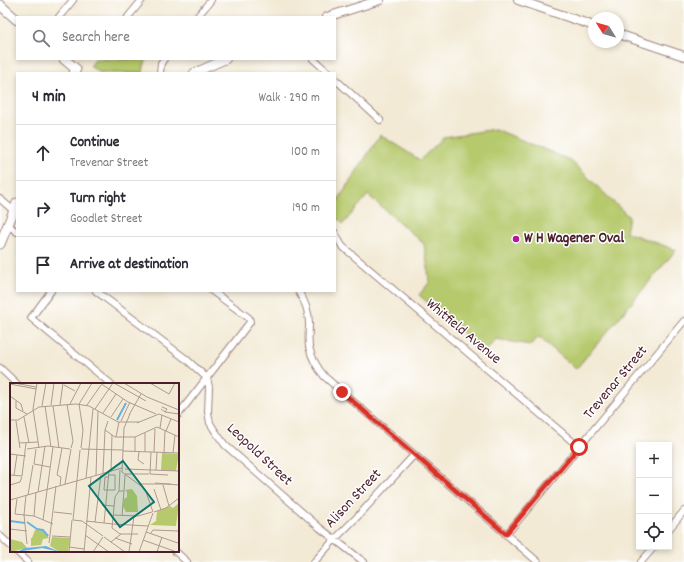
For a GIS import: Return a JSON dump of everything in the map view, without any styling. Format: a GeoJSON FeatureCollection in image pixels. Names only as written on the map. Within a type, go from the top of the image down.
{"type":"FeatureCollection","features":[{"type":"Feature","properties":{"kind":"main road"},"geometry":{"type":"LineString","coordinates":[[329,16],[380,0]]}},
{"type":"Feature","properties":{"kind":"main road"},"geometry":{"type":"LineString","coordinates":[[518,0],[588,24]]}},
{"type":"Feature","properties":{"kind":"main road"},"geometry":{"type":"LineString","coordinates":[[0,5],[16,19]]}},
{"type":"Feature","properties":{"kind":"main road"},"geometry":{"type":"LineString","coordinates":[[624,36],[684,56]]}},
{"type":"Feature","properties":{"kind":"main road"},"geometry":{"type":"LineString","coordinates":[[65,60],[77,72]]}},
{"type":"Feature","properties":{"kind":"main road"},"geometry":{"type":"LineString","coordinates":[[196,72],[224,60]]}},
{"type":"Feature","properties":{"kind":"main road"},"geometry":{"type":"LineString","coordinates":[[0,244],[15,207]]}},
{"type":"Feature","properties":{"kind":"street"},"geometry":{"type":"LineString","coordinates":[[60,16],[73,0]]}},
{"type":"Feature","properties":{"kind":"street"},"geometry":{"type":"LineString","coordinates":[[129,16],[142,0]]}},
{"type":"Feature","properties":{"kind":"street"},"geometry":{"type":"LineString","coordinates":[[198,16],[211,0]]}},
{"type":"Feature","properties":{"kind":"street"},"geometry":{"type":"LineString","coordinates":[[160,72],[161,63],[163,60]]}},
{"type":"Feature","properties":{"kind":"street"},"geometry":{"type":"LineString","coordinates":[[314,60],[328,72]]}},
{"type":"Feature","properties":{"kind":"street"},"geometry":{"type":"LineString","coordinates":[[336,80],[380,120]]}},
{"type":"Feature","properties":{"kind":"street"},"geometry":{"type":"LineString","coordinates":[[0,199],[15,207]]}},
{"type":"Feature","properties":{"kind":"street"},"geometry":{"type":"LineString","coordinates":[[8,225],[16,231]]}},
{"type":"Feature","properties":{"kind":"street","name":"Whitfield Avenue"},"geometry":{"type":"LineString","coordinates":[[336,235],[342,246],[579,447]]}},
{"type":"Feature","properties":{"kind":"street"},"geometry":{"type":"LineString","coordinates":[[50,292],[31,318],[110,383]]}},
{"type":"Feature","properties":{"kind":"street"},"geometry":{"type":"LineString","coordinates":[[97,292],[186,359],[207,378]]}},
{"type":"Feature","properties":{"kind":"street"},"geometry":{"type":"LineString","coordinates":[[179,414],[250,322],[248,318],[213,292]]}},
{"type":"Feature","properties":{"kind":"street"},"geometry":{"type":"LineString","coordinates":[[299,292],[306,305],[309,322],[308,335],[311,355],[319,370],[325,377],[538,562]]}},
{"type":"Feature","properties":{"kind":"street","name":"Trevenar Street"},"geometry":{"type":"LineString","coordinates":[[506,534],[683,324]]}},
{"type":"Feature","properties":{"kind":"street"},"geometry":{"type":"LineString","coordinates":[[0,368],[16,383]]}},
{"type":"Feature","properties":{"kind":"street","name":"Leopold Street"},"geometry":{"type":"LineString","coordinates":[[207,378],[209,387],[208,412],[210,423],[225,445],[334,540],[364,562]]}},
{"type":"Feature","properties":{"kind":"street","name":"Alison Street"},"geometry":{"type":"LineString","coordinates":[[314,562],[414,455]]}},
{"type":"Feature","properties":{"kind":"street"},"geometry":{"type":"LineString","coordinates":[[672,525],[684,511]]}},
{"type":"Feature","properties":{"kind":"street"},"geometry":{"type":"LineString","coordinates":[[0,536],[10,545]]}},
{"type":"Feature","properties":{"kind":"street"},"geometry":{"type":"LineString","coordinates":[[641,562],[651,550]]}},
{"type":"Feature","properties":{"kind":"street"},"geometry":{"type":"LineString","coordinates":[[17,552],[28,562]]}},
{"type":"Feature","properties":{"kind":"street"},"geometry":{"type":"LineString","coordinates":[[176,552],[188,562]]}},
{"type":"Feature","properties":{"kind":"green space"},"geometry":{"type":"Polygon","coordinates":[[[95,60],[147,60],[143,72],[99,72],[91,67],[95,60]]]}},
{"type":"Feature","properties":{"kind":"green space"},"geometry":{"type":"Polygon","coordinates":[[[495,129],[570,160],[629,217],[626,232],[676,250],[576,369],[539,337],[530,345],[496,339],[485,352],[419,295],[429,283],[424,244],[368,195],[343,224],[336,217],[336,203],[380,135],[420,160],[444,137],[495,129]]]}},
{"type":"Feature","properties":{"kind":"place","name":"W H Wagener Oval"},"geometry":{"type":"Point","coordinates":[516,239]}},
{"type":"Feature","properties":{"kind":"route"},"geometry":{"type":"LineString","coordinates":[[342,392],[506,534],[579,447]]}}]}
